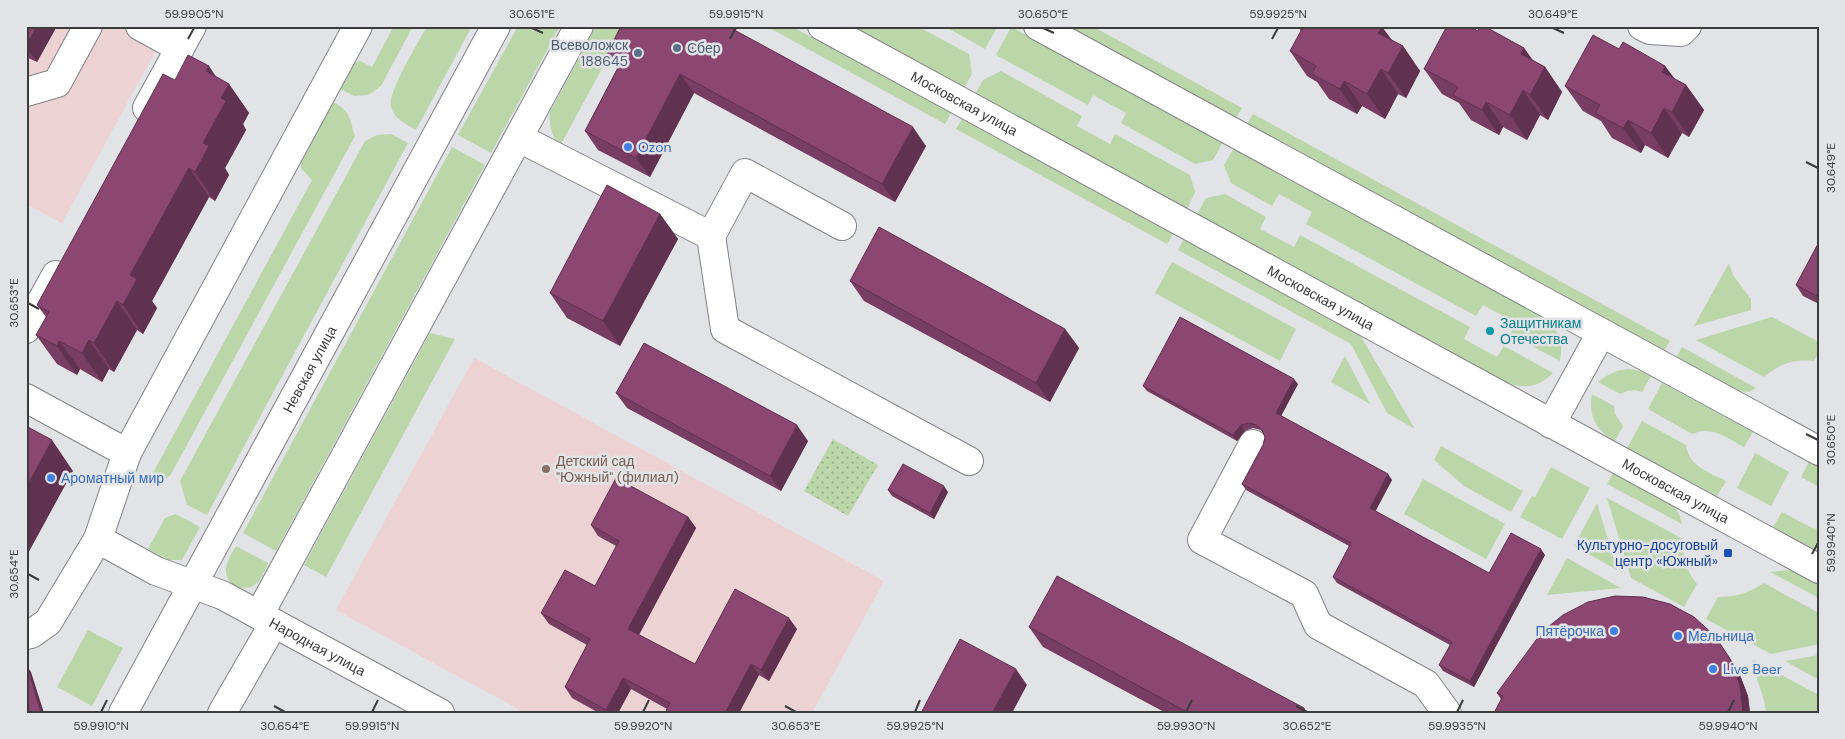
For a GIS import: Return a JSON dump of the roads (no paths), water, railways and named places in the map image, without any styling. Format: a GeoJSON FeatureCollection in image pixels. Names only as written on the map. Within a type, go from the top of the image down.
{"type":"FeatureCollection","features":[{"type":"Feature","properties":{"kind":"street"},"geometry":{"type":"LineString","coordinates":[[26,92],[57,83],[88,26]]}},
{"type":"Feature","properties":{"kind":"street"},"geometry":{"type":"LineString","coordinates":[[133,133],[186,37],[140,26]]}},
{"type":"Feature","properties":{"kind":"street"},"geometry":{"type":"LineString","coordinates":[[26,635],[31,634],[48,622],[98,539],[127,453],[358,26]]}},
{"type":"Feature","properties":{"kind":"street","name":"Невская улица"},"geometry":{"type":"LineString","coordinates":[[123,713],[496,26]]}},
{"type":"Feature","properties":{"kind":"street"},"geometry":{"type":"LineString","coordinates":[[222,713],[267,619],[518,138],[579,26]]}},
{"type":"Feature","properties":{"kind":"street","name":"Московская улица"},"geometry":{"type":"LineString","coordinates":[[822,26],[1819,569]]}},
{"type":"Feature","properties":{"kind":"street"},"geometry":{"type":"LineString","coordinates":[[1038,26],[1819,451]]}},
{"type":"Feature","properties":{"kind":"street"},"geometry":{"type":"LineString","coordinates":[[1642,26],[1650,30],[1681,32],[1687,26]]}},
{"type":"Feature","properties":{"kind":"street"},"geometry":{"type":"LineString","coordinates":[[518,138],[711,236]]}},
{"type":"Feature","properties":{"kind":"street"},"geometry":{"type":"LineString","coordinates":[[842,226],[745,173],[711,236],[725,329],[969,461]]}},
{"type":"Feature","properties":{"kind":"street"},"geometry":{"type":"LineString","coordinates":[[26,330],[68,253]]}},
{"type":"Feature","properties":{"kind":"street"},"geometry":{"type":"LineString","coordinates":[[1551,424],[1601,332]]}},
{"type":"Feature","properties":{"kind":"street"},"geometry":{"type":"LineString","coordinates":[[26,398],[127,453]]}},
{"type":"Feature","properties":{"kind":"street"},"geometry":{"type":"LineString","coordinates":[[1253,444],[1202,540],[1304,594],[1318,625],[1426,684],[1447,713]]}},
{"type":"Feature","properties":{"kind":"street","name":"Народная улица"},"geometry":{"type":"LineString","coordinates":[[98,539],[156,570],[222,595],[440,713]]}},
{"type":"Feature","properties":{"kind":"place","name":"Сбер"},"geometry":{"type":"Point","coordinates":[677,48]}},
{"type":"Feature","properties":{"kind":"place","name":"Всеволожск 188645"},"geometry":{"type":"Point","coordinates":[638,53]}},
{"type":"Feature","properties":{"kind":"place","name":"Ozon"},"geometry":{"type":"Point","coordinates":[628,147]}},
{"type":"Feature","properties":{"kind":"place","name":"Защитникам Отечества"},"geometry":{"type":"Point","coordinates":[1490,331]}},
{"type":"Feature","properties":{"kind":"place","name":"Детский сад \"Южный\" (филиал)"},"geometry":{"type":"Point","coordinates":[546,469]}},
{"type":"Feature","properties":{"kind":"place","name":"Ароматный мир"},"geometry":{"type":"Point","coordinates":[51,478]}},
{"type":"Feature","properties":{"kind":"place","name":"Культурно-досуговый центр «Южный»"},"geometry":{"type":"Point","coordinates":[1728,553]}},
{"type":"Feature","properties":{"kind":"place","name":"Пятёрочка"},"geometry":{"type":"Point","coordinates":[1614,631]}},
{"type":"Feature","properties":{"kind":"place","name":"Мельница"},"geometry":{"type":"Point","coordinates":[1678,636]}},
{"type":"Feature","properties":{"kind":"place","name":"Live Beer"},"geometry":{"type":"Point","coordinates":[1713,669]}}]}
